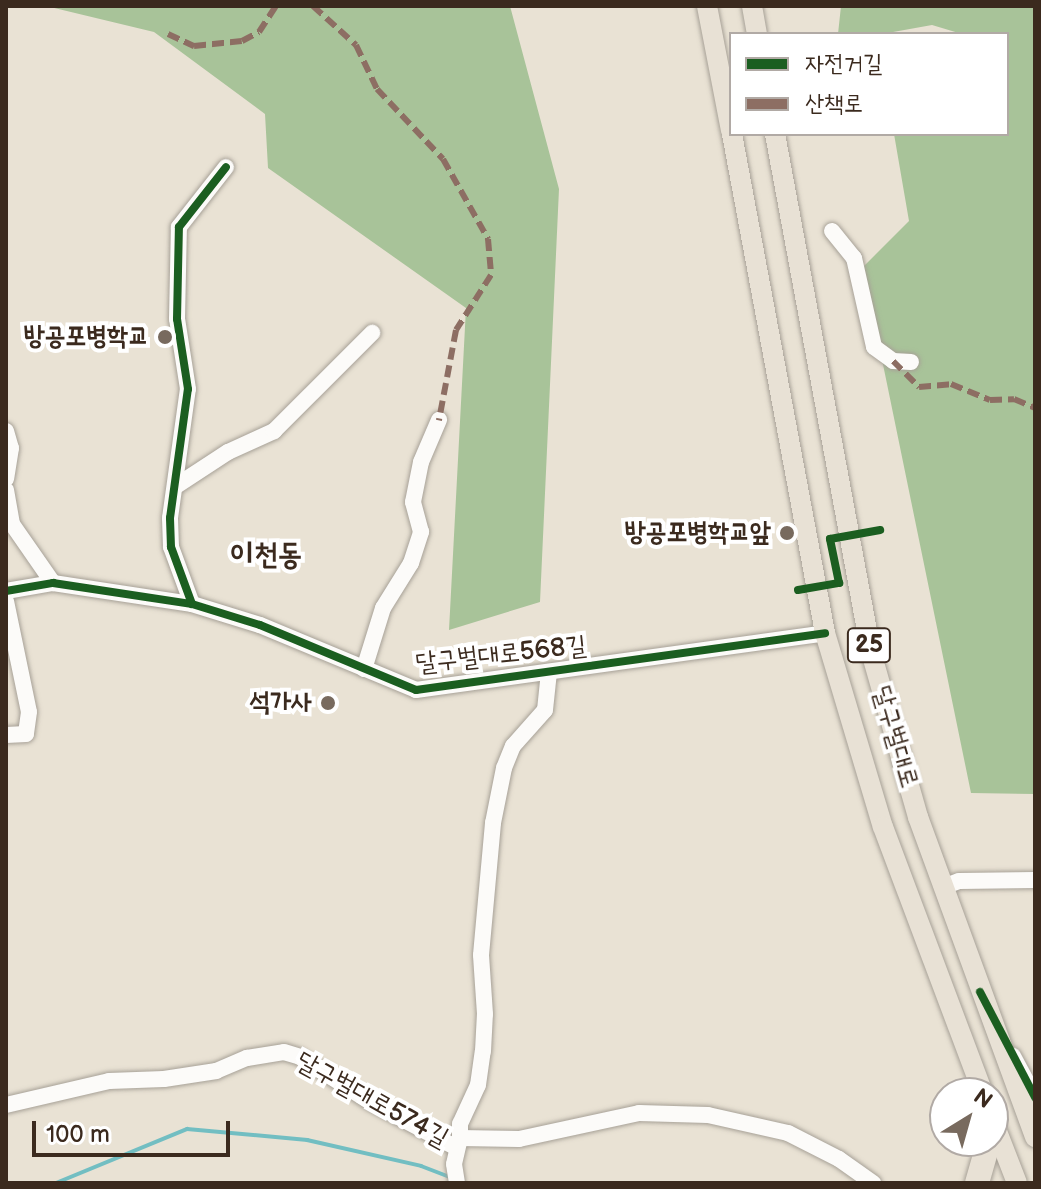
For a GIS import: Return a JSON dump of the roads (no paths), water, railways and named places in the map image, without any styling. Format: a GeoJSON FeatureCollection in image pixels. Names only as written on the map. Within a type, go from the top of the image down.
{"type":"FeatureCollection","features":[{"type":"Feature","properties":{"kind":"highway"},"geometry":{"type":"LineString","coordinates":[[977,1183],[984,1157]]}},
{"type":"Feature","properties":{"kind":"main road","name":"달구벌대로"},"geometry":{"type":"LineString","coordinates":[[707,6],[729,122]]}},
{"type":"Feature","properties":{"kind":"main road"},"geometry":{"type":"LineString","coordinates":[[752,6],[757,32]]}},
{"type":"Feature","properties":{"kind":"main road","name":"달구벌대로"},"geometry":{"type":"LineString","coordinates":[[732,136],[825,633],[883,827],[977,1077]]}},
{"type":"Feature","properties":{"kind":"main road","name":"달구벌대로"},"geometry":{"type":"LineString","coordinates":[[775,136],[871,652],[918,817],[1035,1137]]}},
{"type":"Feature","properties":{"kind":"main road"},"geometry":{"type":"LineString","coordinates":[[1007,1157],[1017,1183]]}},
{"type":"Feature","properties":{"kind":"street"},"geometry":{"type":"LineString","coordinates":[[192,604],[171,547],[170,518],[188,389],[177,319],[179,227],[226,167]]}},
{"type":"Feature","properties":{"kind":"street"},"geometry":{"type":"LineString","coordinates":[[832,231],[854,258],[874,347],[893,361],[911,362]]}},
{"type":"Feature","properties":{"kind":"street"},"geometry":{"type":"LineString","coordinates":[[176,486],[228,452],[274,431],[372,333]]}},
{"type":"Feature","properties":{"kind":"street"},"geometry":{"type":"LineString","coordinates":[[364,669],[383,608],[411,563],[421,532],[413,502],[421,462],[439,420]]}},
{"type":"Feature","properties":{"kind":"street"},"geometry":{"type":"LineString","coordinates":[[6,431],[11,448],[6,479]]}},
{"type":"Feature","properties":{"kind":"street"},"geometry":{"type":"LineString","coordinates":[[6,490],[12,524],[53,583]]}},
{"type":"Feature","properties":{"kind":"street","name":"달구벌대로568길"},"geometry":{"type":"LineString","coordinates":[[6,591],[53,583],[192,604],[260,625],[416,690],[825,633]]}},
{"type":"Feature","properties":{"kind":"street"},"geometry":{"type":"LineString","coordinates":[[6,601],[29,712],[26,734],[6,735]]}},
{"type":"Feature","properties":{"kind":"street","name":"달구벌대로568길"},"geometry":{"type":"LineString","coordinates":[[457,1150],[460,1124],[478,1085],[483,1051],[485,1014],[481,955],[493,823],[504,768],[513,746],[545,710],[549,672]]}},
{"type":"Feature","properties":{"kind":"street"},"geometry":{"type":"LineString","coordinates":[[943,887],[959,881],[1035,880]]}},
{"type":"Feature","properties":{"kind":"street"},"geometry":{"type":"LineString","coordinates":[[980,992],[1035,1097]]}},
{"type":"Feature","properties":{"kind":"street","name":"달구벌대로574길"},"geometry":{"type":"LineString","coordinates":[[6,1105],[109,1081],[164,1079],[216,1071],[247,1058],[284,1052],[300,1057],[372,1103],[457,1150],[639,1113],[708,1115],[788,1133],[839,1159],[873,1183]]}},
{"type":"Feature","properties":{"kind":"street","name":"달구벌대로574길"},"geometry":{"type":"LineString","coordinates":[[457,1150],[457,1183]]}},
{"type":"Feature","properties":{"kind":"waterway"},"geometry":{"type":"LineString","coordinates":[[56,1183],[187,1129],[307,1140],[421,1166],[449,1177]]}},
{"type":"Feature","properties":{"kind":"place","name":"방공포병학교"},"geometry":{"type":"Point","coordinates":[165,337]}},
{"type":"Feature","properties":{"kind":"place","name":"방공포병학교앞"},"geometry":{"type":"Point","coordinates":[787,533]}},
{"type":"Feature","properties":{"kind":"place","name":"석가사"},"geometry":{"type":"Point","coordinates":[328,703]}},
{"type":"Feature","properties":{"kind":"district","name":"이천동"},"geometry":{"type":"Point","coordinates":[266,555]}}]}
